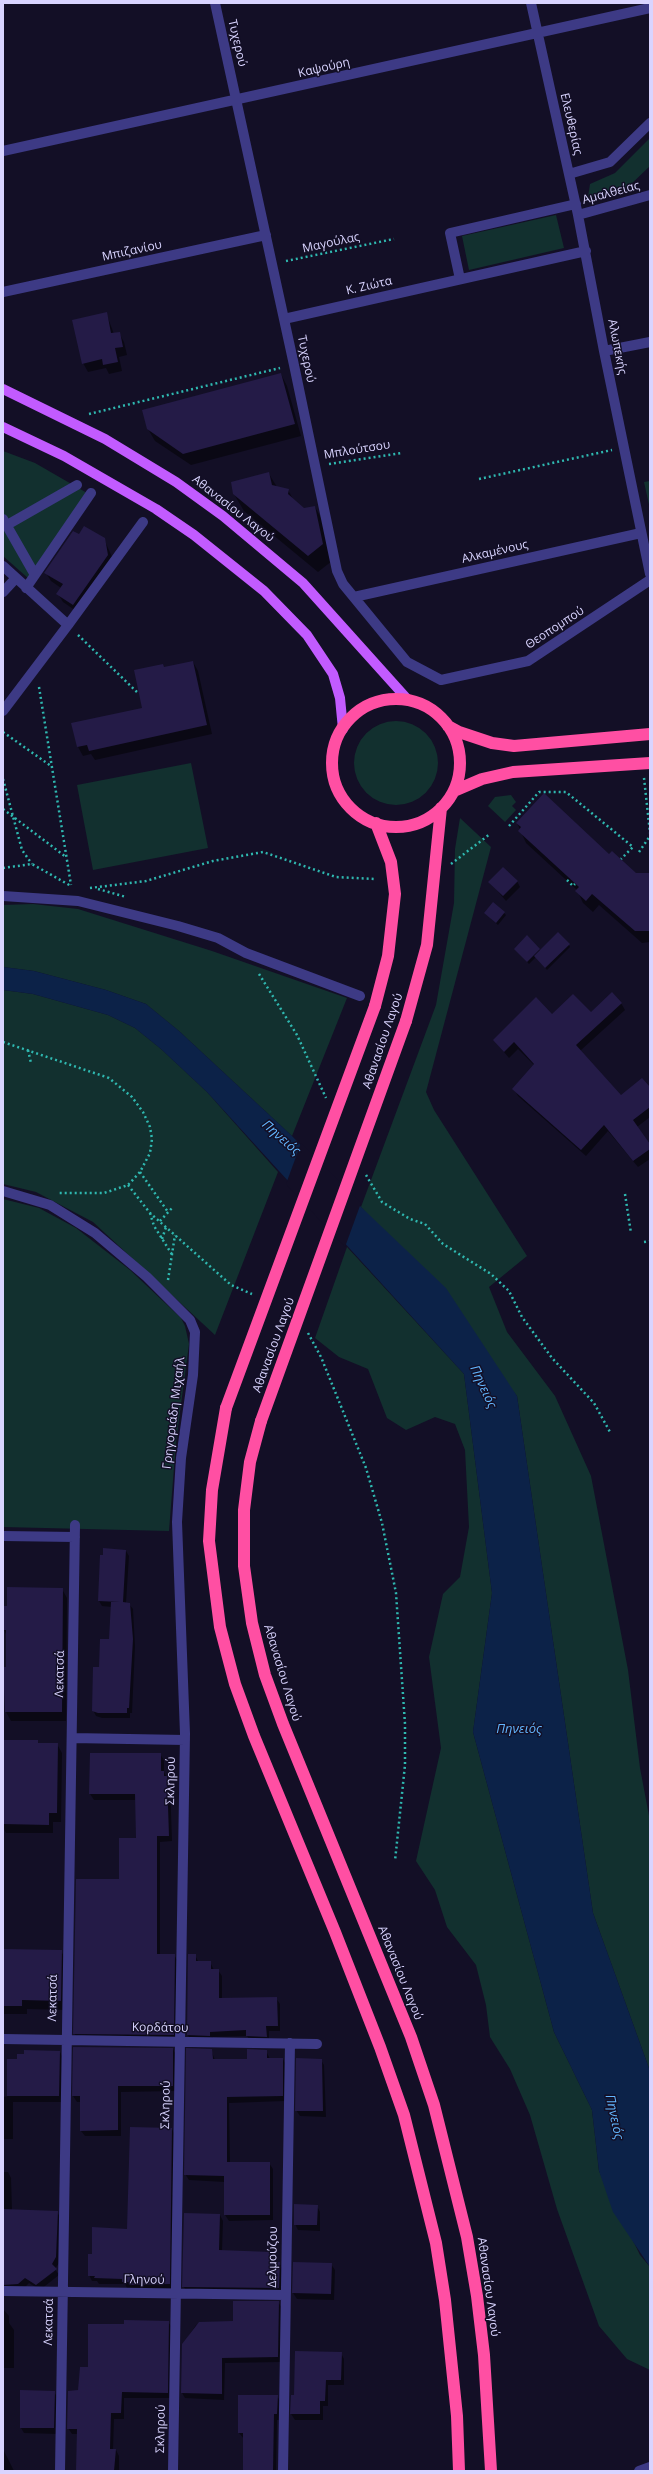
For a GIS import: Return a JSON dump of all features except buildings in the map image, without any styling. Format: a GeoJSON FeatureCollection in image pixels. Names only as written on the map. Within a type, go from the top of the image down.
{"type":"FeatureCollection","features":[{"type":"Feature","properties":{"kind":"highway"},"geometry":{"type":"LineString","coordinates":[[386,700],[409,701],[431,710],[448,726],[454,735],[460,756],[458,778],[454,791],[441,808],[425,820],[413,825],[394,827],[376,824],[351,808],[336,783],[333,754],[343,729],[351,718],[373,704],[386,700]]}},
{"type":"Feature","properties":{"kind":"highway"},"geometry":{"type":"LineString","coordinates":[[448,726],[459,732],[479,739],[514,746],[650,734]]}},
{"type":"Feature","properties":{"kind":"highway"},"geometry":{"type":"LineString","coordinates":[[454,791],[482,779],[513,772],[650,762]]}},
{"type":"Feature","properties":{"kind":"highway","name":"Αθανασίου Λαγού"},"geometry":{"type":"LineString","coordinates":[[441,808],[427,945],[406,1021],[261,1420],[250,1462],[244,1510],[244,1566],[252,1623],[265,1675],[283,1724],[411,2037],[434,2106],[467,2237],[477,2296],[484,2355],[491,2471]]}},
{"type":"Feature","properties":{"kind":"highway","name":"Αθανασίου Λαγού"},"geometry":{"type":"LineString","coordinates":[[376,824],[392,862],[395,894],[388,956],[375,1006],[226,1408],[212,1490],[209,1541],[220,1627],[235,1684],[254,1736],[341,1946],[404,2115],[436,2243],[445,2300],[456,2402],[459,2471]]}},
{"type":"Feature","properties":{"kind":"main road","name":"Αθανασίου Λαγού"},"geometry":{"type":"LineString","coordinates":[[3,389],[71,421],[176,482],[239,529],[303,583],[409,701]]}},
{"type":"Feature","properties":{"kind":"main road"},"geometry":{"type":"LineString","coordinates":[[3,427],[64,456],[156,509],[194,535],[264,591],[307,635],[333,674],[340,698],[343,729]]}},
{"type":"Feature","properties":{"kind":"street","name":"Τυχερού"},"geometry":{"type":"LineString","coordinates":[[215,3],[340,580],[407,662],[441,680]]}},
{"type":"Feature","properties":{"kind":"street","name":"Ελευθερίας"},"geometry":{"type":"LineString","coordinates":[[531,3],[586,251]]}},
{"type":"Feature","properties":{"kind":"street","name":"Καψούρη"},"geometry":{"type":"LineString","coordinates":[[3,151],[237,101],[650,8]]}},
{"type":"Feature","properties":{"kind":"street"},"geometry":{"type":"LineString","coordinates":[[569,174],[610,162],[650,123]]}},
{"type":"Feature","properties":{"kind":"street","name":"Αμαλθείας"},"geometry":{"type":"LineString","coordinates":[[578,215],[650,195]]}},
{"type":"Feature","properties":{"kind":"street"},"geometry":{"type":"LineString","coordinates":[[460,279],[450,232],[576,204]]}},
{"type":"Feature","properties":{"kind":"street","name":"Μπιζανίου"},"geometry":{"type":"LineString","coordinates":[[3,292],[266,235]]}},
{"type":"Feature","properties":{"kind":"street","name":"Κ. Ζιώτα"},"geometry":{"type":"LineString","coordinates":[[284,319],[586,251]]}},
{"type":"Feature","properties":{"kind":"street","name":"Αλωπεκής"},"geometry":{"type":"LineString","coordinates":[[586,251],[604,351],[650,574]]}},
{"type":"Feature","properties":{"kind":"street"},"geometry":{"type":"LineString","coordinates":[[604,351],[650,342]]}},
{"type":"Feature","properties":{"kind":"street"},"geometry":{"type":"LineString","coordinates":[[35,575],[5,522],[77,485]]}},
{"type":"Feature","properties":{"kind":"street"},"geometry":{"type":"LineString","coordinates":[[26,588],[91,493]]}},
{"type":"Feature","properties":{"kind":"street"},"geometry":{"type":"LineString","coordinates":[[3,711],[35,665],[68,625],[143,522]]}},
{"type":"Feature","properties":{"kind":"street","name":"Αλκαμένους"},"geometry":{"type":"LineString","coordinates":[[354,597],[641,533]]}},
{"type":"Feature","properties":{"kind":"street"},"geometry":{"type":"LineString","coordinates":[[3,566],[68,625]]}},
{"type":"Feature","properties":{"kind":"street"},"geometry":{"type":"LineString","coordinates":[[3,592],[16,578]]}},
{"type":"Feature","properties":{"kind":"street","name":"Θεοπομπού"},"geometry":{"type":"LineString","coordinates":[[441,680],[528,661],[650,580]]}},
{"type":"Feature","properties":{"kind":"street"},"geometry":{"type":"LineString","coordinates":[[3,896],[78,901],[218,938],[246,953],[360,996]]}},
{"type":"Feature","properties":{"kind":"street","name":"Γρηγοριάδη Μιχαήλ"},"geometry":{"type":"LineString","coordinates":[[3,1191],[50,1205],[80,1221],[163,1293],[190,1320],[195,1332],[192,1375],[181,1458],[177,1522],[185,1740]]}},
{"type":"Feature","properties":{"kind":"street","name":"Λεκατσά"},"geometry":{"type":"LineString","coordinates":[[60,2471],[65,2040],[75,1525]]}},
{"type":"Feature","properties":{"kind":"street"},"geometry":{"type":"LineString","coordinates":[[3,1536],[75,1537]]}},
{"type":"Feature","properties":{"kind":"street"},"geometry":{"type":"LineString","coordinates":[[72,1738],[185,1740]]}},
{"type":"Feature","properties":{"kind":"street","name":"Σκληρού"},"geometry":{"type":"LineString","coordinates":[[173,2471],[185,1740]]}},
{"type":"Feature","properties":{"kind":"street","name":"Κορδάτου"},"geometry":{"type":"LineString","coordinates":[[3,2039],[317,2044]]}},
{"type":"Feature","properties":{"kind":"street","name":"Δελμούζου"},"geometry":{"type":"LineString","coordinates":[[283,2471],[290,2043]]}},
{"type":"Feature","properties":{"kind":"street","name":"Γληνού"},"geometry":{"type":"LineString","coordinates":[[3,2291],[285,2295]]}},
{"type":"Feature","properties":{"kind":"street"},"geometry":{"type":"LineString","coordinates":[[639,2471],[650,2467]]}},
{"type":"Feature","properties":{"kind":"path","name":"Μαγούλας"},"geometry":{"type":"LineString","coordinates":[[272,264],[394,239]]}},
{"type":"Feature","properties":{"kind":"path"},"geometry":{"type":"LineString","coordinates":[[71,421],[98,411],[294,365]]}},
{"type":"Feature","properties":{"kind":"path"},"geometry":{"type":"LineString","coordinates":[[479,479],[624,448]]}},
{"type":"Feature","properties":{"kind":"path","name":"Μπλούτσου"},"geometry":{"type":"LineString","coordinates":[[315,466],[402,453]]}},
{"type":"Feature","properties":{"kind":"path"},"geometry":{"type":"LineString","coordinates":[[68,625],[139,694]]}},
{"type":"Feature","properties":{"kind":"path"},"geometry":{"type":"LineString","coordinates":[[35,665],[71,886]]}},
{"type":"Feature","properties":{"kind":"path"},"geometry":{"type":"LineString","coordinates":[[3,732],[52,766]]}},
{"type":"Feature","properties":{"kind":"path"},"geometry":{"type":"LineString","coordinates":[[639,852],[650,834],[648,802],[644,778]]}},
{"type":"Feature","properties":{"kind":"path"},"geometry":{"type":"LineString","coordinates":[[3,779],[22,850],[32,864],[71,886],[75,886]]}},
{"type":"Feature","properties":{"kind":"path"},"geometry":{"type":"LineString","coordinates":[[509,826],[539,792],[566,792],[633,846],[621,859]]}},
{"type":"Feature","properties":{"kind":"path"},"geometry":{"type":"LineString","coordinates":[[3,809],[13,815],[66,857]]}},
{"type":"Feature","properties":{"kind":"path"},"geometry":{"type":"LineString","coordinates":[[451,864],[490,834]]}},
{"type":"Feature","properties":{"kind":"path"},"geometry":{"type":"LineString","coordinates":[[85,887],[96,888],[146,881],[213,861],[263,852],[336,877],[376,879]]}},
{"type":"Feature","properties":{"kind":"path"},"geometry":{"type":"LineString","coordinates":[[3,868],[32,864]]}},
{"type":"Feature","properties":{"kind":"path"},"geometry":{"type":"LineString","coordinates":[[567,880],[573,886],[575,884]]}},
{"type":"Feature","properties":{"kind":"path"},"geometry":{"type":"LineString","coordinates":[[246,953],[297,1035],[327,1101]]}},
{"type":"Feature","properties":{"kind":"path"},"geometry":{"type":"LineString","coordinates":[[3,1042],[109,1078],[132,1097],[143,1112],[152,1139],[150,1153],[140,1172],[128,1185],[104,1193],[52,1193]]}},
{"type":"Feature","properties":{"kind":"path"},"geometry":{"type":"LineString","coordinates":[[28,1050],[31,1063]]}},
{"type":"Feature","properties":{"kind":"path"},"geometry":{"type":"LineString","coordinates":[[363,1170],[382,1202],[410,1219],[424,1224],[443,1244],[491,1274],[509,1290],[522,1317],[552,1358],[594,1403],[610,1432]]}},
{"type":"Feature","properties":{"kind":"path"},"geometry":{"type":"LineString","coordinates":[[140,1172],[168,1212]]}},
{"type":"Feature","properties":{"kind":"path"},"geometry":{"type":"LineString","coordinates":[[128,1185],[150,1213],[231,1285],[253,1295]]}},
{"type":"Feature","properties":{"kind":"path"},"geometry":{"type":"LineString","coordinates":[[625,1194],[631,1233]]}},
{"type":"Feature","properties":{"kind":"path"},"geometry":{"type":"LineString","coordinates":[[160,1221],[172,1208]]}},
{"type":"Feature","properties":{"kind":"path"},"geometry":{"type":"LineString","coordinates":[[150,1213],[154,1226],[173,1256]]}},
{"type":"Feature","properties":{"kind":"path"},"geometry":{"type":"LineString","coordinates":[[162,1239],[166,1227]]}},
{"type":"Feature","properties":{"kind":"path"},"geometry":{"type":"LineString","coordinates":[[163,1293],[168,1283],[175,1235]]}},
{"type":"Feature","properties":{"kind":"path"},"geometry":{"type":"LineString","coordinates":[[644,1242],[650,1241]]}},
{"type":"Feature","properties":{"kind":"path"},"geometry":{"type":"LineString","coordinates":[[306,1328],[321,1357],[366,1468],[382,1523],[396,1593],[405,1724],[405,1765],[395,1861]]}},
{"type":"Feature","properties":{"kind":"green space"},"geometry":{"type":"Polygon","coordinates":[[[650,138],[650,166],[626,189],[588,197],[590,184],[615,173],[650,138]]]}},
{"type":"Feature","properties":{"kind":"green space"},"geometry":{"type":"Polygon","coordinates":[[[556,215],[564,248],[469,270],[462,236],[556,215]]]}},
{"type":"Feature","properties":{"kind":"green space"},"geometry":{"type":"Polygon","coordinates":[[[3,451],[35,463],[87,493],[29,579],[3,556],[3,451]]]}},
{"type":"Feature","properties":{"kind":"green space"},"geometry":{"type":"Polygon","coordinates":[[[650,481],[650,509],[644,482],[650,481]]]}},
{"type":"Feature","properties":{"kind":"green space"},"geometry":{"type":"Polygon","coordinates":[[[388,721],[404,721],[420,728],[431,739],[438,755],[438,771],[435,779],[426,793],[420,798],[404,805],[388,805],[372,798],[361,787],[354,771],[354,755],[361,739],[372,728],[388,721]]]}},
{"type":"Feature","properties":{"kind":"green space"},"geometry":{"type":"Polygon","coordinates":[[[191,763],[208,848],[93,870],[77,785],[191,763]]]}},
{"type":"Feature","properties":{"kind":"green space"},"geometry":{"type":"Polygon","coordinates":[[[511,795],[516,802],[512,806],[516,810],[505,822],[488,806],[495,797],[511,795]]]}},
{"type":"Feature","properties":{"kind":"green space"},"geometry":{"type":"Polygon","coordinates":[[[460,818],[491,847],[426,1092],[434,1110],[527,1256],[489,1287],[507,1332],[555,1396],[591,1476],[628,1670],[640,1768],[650,1821],[650,2071],[593,1913],[517,1396],[361,1207],[436,1005],[454,903],[455,849],[460,818]]]}},
{"type":"Feature","properties":{"kind":"green space"},"geometry":{"type":"Polygon","coordinates":[[[33,904],[78,909],[212,951],[347,998],[292,1136],[179,1031],[146,1004],[106,990],[34,971],[3,967],[3,905],[33,904]]]}},
{"type":"Feature","properties":{"kind":"green space"},"geometry":{"type":"Polygon","coordinates":[[[3,990],[33,994],[108,1015],[135,1028],[161,1049],[207,1092],[278,1172],[215,1335],[93,1222],[36,1192],[3,1184],[3,990]]]}},
{"type":"Feature","properties":{"kind":"green space"},"geometry":{"type":"Polygon","coordinates":[[[3,1199],[39,1208],[76,1228],[130,1270],[181,1318],[185,1326],[189,1344],[176,1442],[169,1531],[3,1527],[3,1199]]]}},
{"type":"Feature","properties":{"kind":"green space"},"geometry":{"type":"Polygon","coordinates":[[[347,1247],[464,1374],[492,1593],[473,1732],[554,2032],[592,2110],[599,2171],[640,2255],[650,2267],[650,2370],[627,2359],[599,2326],[557,2209],[530,2115],[510,2069],[490,2037],[486,2005],[476,1965],[447,1927],[435,1890],[416,1861],[441,1748],[429,1657],[443,1594],[460,1577],[469,1527],[465,1450],[455,1424],[435,1417],[406,1430],[387,1418],[368,1369],[339,1357],[315,1338],[347,1247]]]}},
{"type":"Feature","properties":{"kind":"water","name":"Πηνειός"},"geometry":{"type":"Polygon","coordinates":[[[3,967],[34,971],[106,990],[146,1004],[179,1031],[292,1136],[361,1207],[446,1288],[517,1396],[593,1913],[650,2071],[650,2267],[613,2212],[599,2171],[592,2110],[554,2032],[473,1732],[492,1593],[464,1374],[207,1092],[161,1049],[135,1028],[108,1015],[33,994],[3,990],[3,967]]]}},
{"type":"Feature","properties":{"kind":"pier"},"geometry":{"type":"Polygon","coordinates":[[[301,1143],[361,1203],[345,1247],[286,1184],[301,1143]]]}}]}
